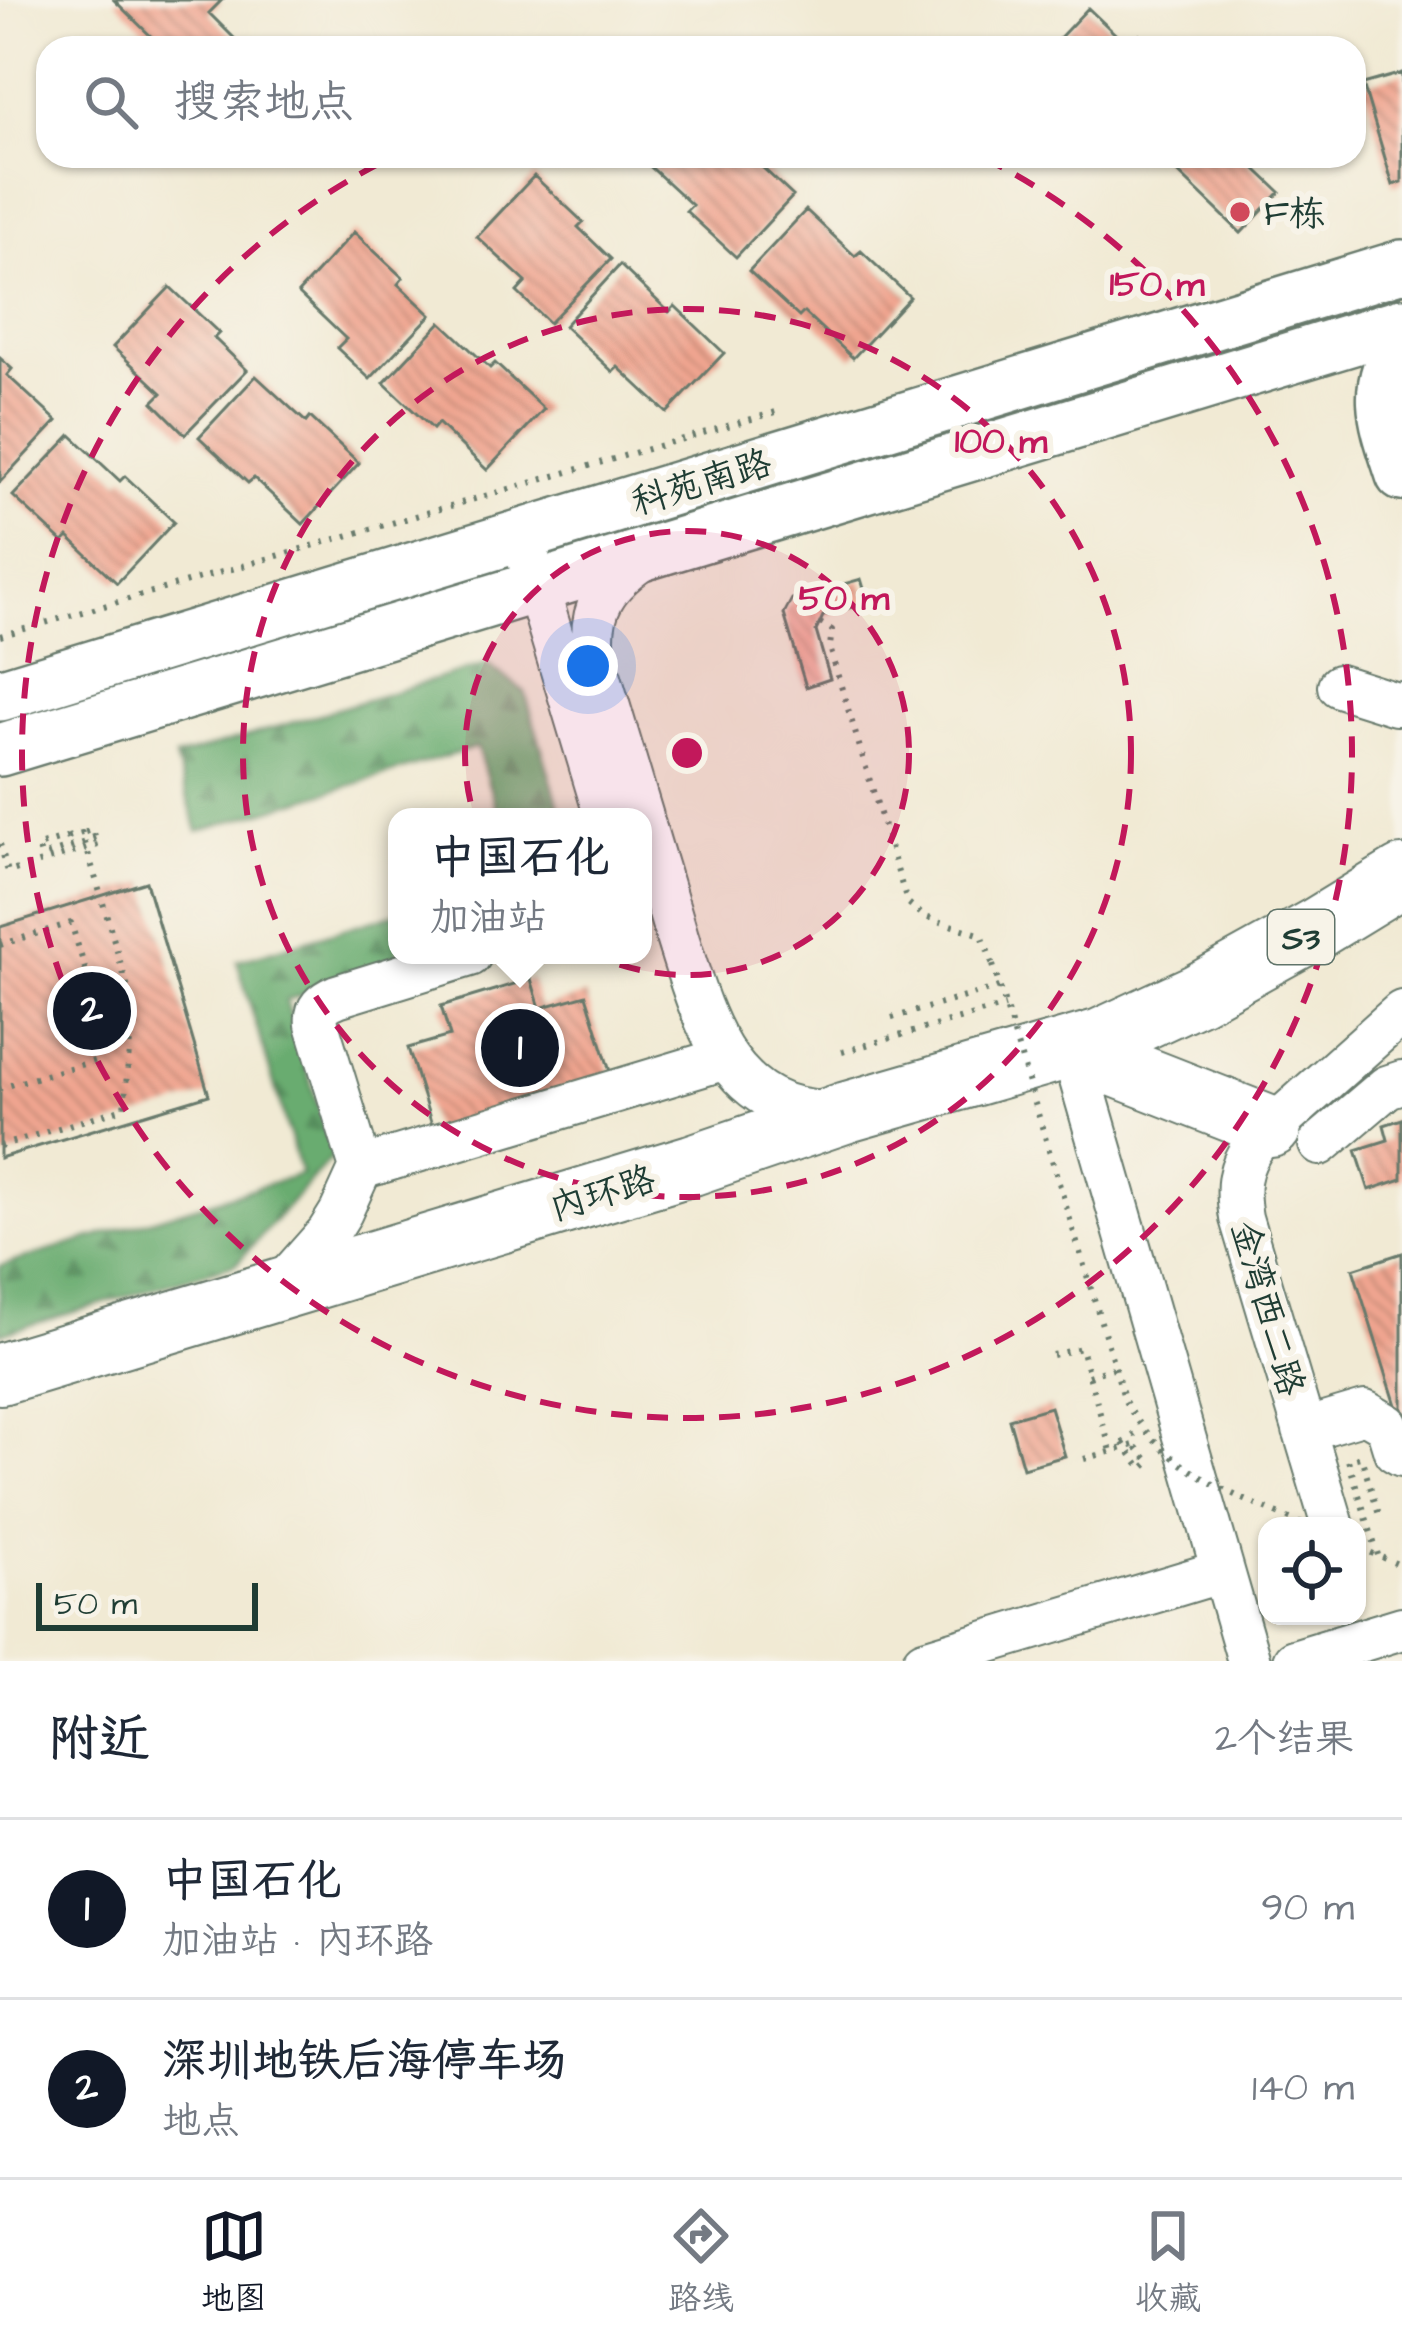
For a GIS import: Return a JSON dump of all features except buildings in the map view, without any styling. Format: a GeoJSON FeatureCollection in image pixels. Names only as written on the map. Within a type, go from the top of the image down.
{"type":"FeatureCollection","features":[{"type":"Feature","properties":{"kind":"highway","name":"内环路"},"geometry":{"type":"LineString","coordinates":[[0,1374],[692,1166],[847,1112],[1072,1048],[1133,1026],[1198,994],[1402,876]]}},
{"type":"Feature","properties":{"kind":"highway"},"geometry":{"type":"LineString","coordinates":[[1072,1048],[1295,1136]]}},
{"type":"Feature","properties":{"kind":"main road","name":"科苑南路"},"geometry":{"type":"LineString","coordinates":[[2,694],[1402,266]]}},
{"type":"Feature","properties":{"kind":"main road","name":"科苑南路"},"geometry":{"type":"LineString","coordinates":[[0,750],[1402,324]]}},
{"type":"Feature","properties":{"kind":"main road"},"geometry":{"type":"LineString","coordinates":[[1402,344],[1382,385],[1384,419],[1402,475]]}},
{"type":"Feature","properties":{"kind":"street"},"geometry":{"type":"LineString","coordinates":[[522,536],[602,808]]}},
{"type":"Feature","properties":{"kind":"street"},"geometry":{"type":"LineString","coordinates":[[639,808],[591,636],[608,587],[656,549]]}},
{"type":"Feature","properties":{"kind":"street"},"geometry":{"type":"LineString","coordinates":[[1339,686],[1402,703]]}},
{"type":"Feature","properties":{"kind":"street"},"geometry":{"type":"LineString","coordinates":[[652,852],[698,1004],[726,1058],[746,1081],[787,1107],[847,1112]]}},
{"type":"Feature","properties":{"kind":"street"},"geometry":{"type":"LineString","coordinates":[[279,1289],[328,1233],[361,1168],[317,1024],[320,1006],[337,996],[441,964]]}},
{"type":"Feature","properties":{"kind":"street","name":"金湾西二路"},"geometry":{"type":"LineString","coordinates":[[1330,1517],[1241,1218],[1238,1175],[1244,1158],[1295,1136],[1370,1040],[1402,1012]]}},
{"type":"Feature","properties":{"kind":"street"},"geometry":{"type":"LineString","coordinates":[[1295,1136],[1394,1085],[1370,1040]]}},
{"type":"Feature","properties":{"kind":"street"},"geometry":{"type":"LineString","coordinates":[[1072,1048],[1250,1661]]}},
{"type":"Feature","properties":{"kind":"street"},"geometry":{"type":"LineString","coordinates":[[361,1168],[726,1058]]}},
{"type":"Feature","properties":{"kind":"street"},"geometry":{"type":"LineString","coordinates":[[1304,1430],[1365,1412],[1387,1425],[1395,1451],[1402,1455]]}},
{"type":"Feature","properties":{"kind":"street"},"geometry":{"type":"LineString","coordinates":[[924,1661],[1223,1570]]}},
{"type":"Feature","properties":{"kind":"street"},"geometry":{"type":"LineString","coordinates":[[1294,1661],[1375,1624]]}},
{"type":"Feature","properties":{"kind":"path"},"geometry":{"type":"LineString","coordinates":[[0,636],[793,407]]}},
{"type":"Feature","properties":{"kind":"path"},"geometry":{"type":"LineString","coordinates":[[820,623],[832,630],[834,663],[907,902],[925,917],[982,935],[1125,1401],[1142,1429],[1184,1468],[1285,1517]]}},
{"type":"Feature","properties":{"kind":"path"},"geometry":{"type":"LineString","coordinates":[[0,1146],[124,1108],[133,1006],[82,833]]}},
{"type":"Feature","properties":{"kind":"path"},"geometry":{"type":"LineString","coordinates":[[82,833],[95,835],[41,856],[38,846],[82,833]]}},
{"type":"Feature","properties":{"kind":"path"},"geometry":{"type":"LineString","coordinates":[[0,844],[8,872],[98,845],[95,835]]}},
{"type":"Feature","properties":{"kind":"path"},"geometry":{"type":"LineString","coordinates":[[0,945],[71,923],[95,1001],[94,1060],[0,1088]]}},
{"type":"Feature","properties":{"kind":"path"},"geometry":{"type":"LineString","coordinates":[[892,1018],[999,987]]}},
{"type":"Feature","properties":{"kind":"path"},"geometry":{"type":"LineString","coordinates":[[842,1052],[1005,1006]]}},
{"type":"Feature","properties":{"kind":"path"},"geometry":{"type":"LineString","coordinates":[[1052,1355],[1081,1348],[1111,1451]]}},
{"type":"Feature","properties":{"kind":"path"},"geometry":{"type":"LineString","coordinates":[[1088,1376],[1113,1368]]}},
{"type":"Feature","properties":{"kind":"path"},"geometry":{"type":"LineString","coordinates":[[1084,1459],[1111,1451],[1134,1444],[1150,1462],[1142,1469],[1123,1443],[1142,1429]]}},
{"type":"Feature","properties":{"kind":"path"},"geometry":{"type":"LineString","coordinates":[[1378,1555],[1348,1460],[1360,1457],[1379,1515]]}},
{"type":"Feature","properties":{"kind":"path"},"geometry":{"type":"LineString","coordinates":[[1366,1550],[1402,1566]]}},
{"type":"Feature","properties":{"kind":"green space"},"geometry":{"type":"Polygon","coordinates":[[[487,664],[525,692],[559,808],[496,808],[477,747],[198,831],[175,758],[487,664]]]}},
{"type":"Feature","properties":{"kind":"green space"},"geometry":{"type":"Polygon","coordinates":[[[388,916],[388,964],[404,964],[286,1000],[333,1156],[236,1264],[0,1334],[0,1266],[301,1174],[237,961],[388,916]]]}},
{"type":"Feature","properties":{"kind":"place","name":"F栋"},"geometry":{"type":"Point","coordinates":[1240,212]}},
{"type":"Feature","properties":{"kind":"place","name":"深圳地铁后海停车场"},"geometry":{"type":"Point","coordinates":[92,1011]}},
{"type":"Feature","properties":{"kind":"place","name":"中国石化"},"geometry":{"type":"Point","coordinates":[520,1048]}}]}
